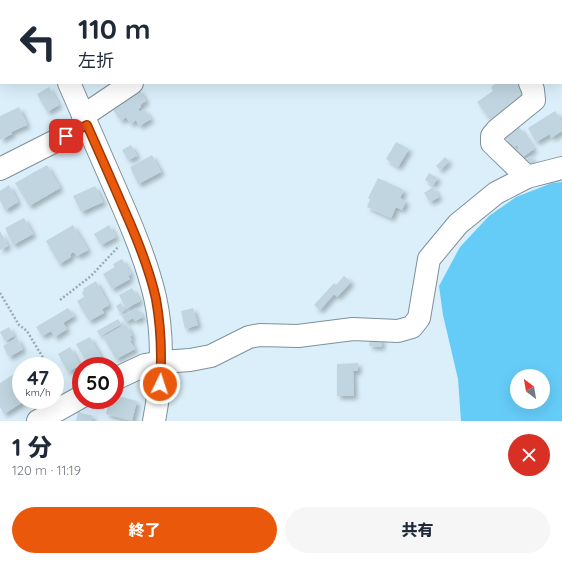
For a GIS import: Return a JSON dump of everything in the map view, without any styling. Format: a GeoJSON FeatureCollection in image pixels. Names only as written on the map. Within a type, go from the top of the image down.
{"type":"FeatureCollection","features":[{"type":"Feature","properties":{"kind":"street"},"geometry":{"type":"LineString","coordinates":[[69,84],[133,231],[146,265],[155,298],[160,326],[162,362],[159,395],[154,421]]}},
{"type":"Feature","properties":{"kind":"street"},"geometry":{"type":"LineString","coordinates":[[0,169],[85,120],[131,84]]}},
{"type":"Feature","properties":{"kind":"street"},"geometry":{"type":"LineString","coordinates":[[528,177],[492,143],[492,136],[497,130],[534,100],[533,90],[530,84]]}},
{"type":"Feature","properties":{"kind":"street"},"geometry":{"type":"LineString","coordinates":[[124,374],[145,364],[190,360],[211,356],[249,337],[260,335],[298,336],[353,329],[398,331],[412,327],[419,318],[429,259],[458,224],[496,193],[528,177],[562,168]]}},
{"type":"Feature","properties":{"kind":"street"},"geometry":{"type":"LineString","coordinates":[[38,421],[72,402]]}},
{"type":"Feature","properties":{"kind":"path"},"geometry":{"type":"LineString","coordinates":[[60,300],[91,276],[133,231]]}},
{"type":"Feature","properties":{"kind":"path"},"geometry":{"type":"LineString","coordinates":[[0,293],[19,325],[27,331],[43,357]]}},
{"type":"Feature","properties":{"kind":"shaded area"},"geometry":{"type":"Polygon","coordinates":[[[562,182],[562,421],[461,421],[458,379],[443,315],[439,286],[460,247],[489,216],[516,197],[552,183],[562,182]]]}},
{"type":"Feature","properties":{"kind":"building"},"geometry":{"type":"Polygon","coordinates":[[[495,84],[519,84],[527,95],[491,121],[477,102],[493,91],[491,87],[495,84]]]}},
{"type":"Feature","properties":{"kind":"building"},"geometry":{"type":"Polygon","coordinates":[[[49,87],[59,105],[47,112],[37,94],[49,87]]]}},
{"type":"Feature","properties":{"kind":"building"},"geometry":{"type":"Polygon","coordinates":[[[139,89],[146,101],[140,105],[141,107],[138,109],[140,112],[144,109],[151,119],[139,126],[136,120],[131,124],[126,117],[121,121],[113,110],[125,102],[123,99],[139,89]]]}},
{"type":"Feature","properties":{"kind":"building"},"geometry":{"type":"Polygon","coordinates":[[[19,107],[27,125],[11,132],[12,134],[0,140],[0,116],[19,107]]]}},
{"type":"Feature","properties":{"kind":"building"},"geometry":{"type":"Polygon","coordinates":[[[555,111],[562,122],[562,131],[551,138],[550,134],[536,142],[528,128],[555,111]]]}},
{"type":"Feature","properties":{"kind":"building"},"geometry":{"type":"Polygon","coordinates":[[[519,127],[534,149],[521,158],[516,151],[520,149],[517,145],[513,147],[505,137],[519,127]]]}},
{"type":"Feature","properties":{"kind":"building"},"geometry":{"type":"Polygon","coordinates":[[[396,142],[409,149],[398,167],[386,159],[396,142]]]}},
{"type":"Feature","properties":{"kind":"building"},"geometry":{"type":"Polygon","coordinates":[[[131,145],[137,156],[128,160],[122,150],[131,145]]]}},
{"type":"Feature","properties":{"kind":"building"},"geometry":{"type":"Polygon","coordinates":[[[152,155],[161,172],[138,184],[130,167],[152,155]]]}},
{"type":"Feature","properties":{"kind":"building"},"geometry":{"type":"Polygon","coordinates":[[[531,156],[533,160],[527,164],[525,160],[531,156]]]}},
{"type":"Feature","properties":{"kind":"building"},"geometry":{"type":"Polygon","coordinates":[[[445,157],[449,161],[440,170],[436,166],[445,157]]]}},
{"type":"Feature","properties":{"kind":"building"},"geometry":{"type":"Polygon","coordinates":[[[47,165],[60,188],[29,206],[15,183],[47,165]]]}},
{"type":"Feature","properties":{"kind":"building"},"geometry":{"type":"Polygon","coordinates":[[[429,173],[438,178],[433,185],[425,180],[429,173]]]}},
{"type":"Feature","properties":{"kind":"building"},"geometry":{"type":"Polygon","coordinates":[[[378,178],[404,190],[400,198],[406,201],[402,210],[396,207],[391,218],[367,207],[370,199],[368,198],[378,178]]]}},
{"type":"Feature","properties":{"kind":"building"},"geometry":{"type":"Polygon","coordinates":[[[9,185],[18,202],[5,210],[0,201],[0,191],[9,185]]]}},
{"type":"Feature","properties":{"kind":"building"},"geometry":{"type":"Polygon","coordinates":[[[95,186],[103,202],[81,212],[73,196],[95,186]]]}},
{"type":"Feature","properties":{"kind":"building"},"geometry":{"type":"Polygon","coordinates":[[[433,187],[439,197],[430,202],[424,193],[433,187]]]}},
{"type":"Feature","properties":{"kind":"building"},"geometry":{"type":"Polygon","coordinates":[[[24,218],[33,234],[13,245],[5,228],[24,218]]]}},
{"type":"Feature","properties":{"kind":"building"},"geometry":{"type":"Polygon","coordinates":[[[73,225],[88,250],[77,256],[74,252],[70,254],[71,257],[59,264],[46,241],[73,225]]]}},
{"type":"Feature","properties":{"kind":"building"},"geometry":{"type":"Polygon","coordinates":[[[109,225],[116,237],[101,245],[94,234],[109,225]]]}},
{"type":"Feature","properties":{"kind":"building"},"geometry":{"type":"Polygon","coordinates":[[[0,231],[8,246],[0,250],[0,231]]]}},
{"type":"Feature","properties":{"kind":"building"},"geometry":{"type":"Polygon","coordinates":[[[122,259],[131,274],[128,276],[130,279],[112,289],[103,274],[115,267],[113,264],[122,259]]]}},
{"type":"Feature","properties":{"kind":"building"},"geometry":{"type":"Polygon","coordinates":[[[344,276],[351,282],[337,297],[334,294],[320,310],[314,305],[334,283],[336,285],[344,276]]]}},
{"type":"Feature","properties":{"kind":"building"},"geometry":{"type":"Polygon","coordinates":[[[96,281],[109,305],[102,309],[104,313],[89,321],[77,301],[84,297],[82,292],[84,291],[83,289],[96,281]]]}},
{"type":"Feature","properties":{"kind":"building"},"geometry":{"type":"Polygon","coordinates":[[[132,288],[140,301],[126,309],[119,295],[132,288]]]}},
{"type":"Feature","properties":{"kind":"building"},"geometry":{"type":"Polygon","coordinates":[[[121,303],[125,310],[120,313],[116,306],[121,303]]]}},
{"type":"Feature","properties":{"kind":"building"},"geometry":{"type":"Polygon","coordinates":[[[68,308],[74,316],[63,323],[67,329],[55,337],[51,331],[42,336],[36,327],[68,308]]]}},
{"type":"Feature","properties":{"kind":"building"},"geometry":{"type":"Polygon","coordinates":[[[137,308],[143,317],[135,321],[133,318],[125,322],[122,316],[137,308]]]}},
{"type":"Feature","properties":{"kind":"building"},"geometry":{"type":"Polygon","coordinates":[[[193,308],[198,325],[185,329],[181,311],[193,308]]]}},
{"type":"Feature","properties":{"kind":"building"},"geometry":{"type":"Polygon","coordinates":[[[118,319],[121,324],[100,336],[97,331],[118,319]]]}},
{"type":"Feature","properties":{"kind":"building"},"geometry":{"type":"Polygon","coordinates":[[[126,324],[132,335],[130,336],[132,340],[130,341],[135,349],[120,357],[115,357],[103,337],[126,324]]]}},
{"type":"Feature","properties":{"kind":"building"},"geometry":{"type":"Polygon","coordinates":[[[9,327],[14,336],[5,341],[0,332],[9,327]]]}},
{"type":"Feature","properties":{"kind":"building"},"geometry":{"type":"Polygon","coordinates":[[[90,337],[101,357],[83,357],[76,344],[90,337]]]}},
{"type":"Feature","properties":{"kind":"building"},"geometry":{"type":"Polygon","coordinates":[[[17,338],[23,349],[9,357],[3,346],[17,338]]]}},
{"type":"Feature","properties":{"kind":"building"},"geometry":{"type":"Polygon","coordinates":[[[370,338],[382,339],[381,347],[369,346],[370,338]]]}},
{"type":"Feature","properties":{"kind":"building"},"geometry":{"type":"Polygon","coordinates":[[[70,347],[76,357],[72,357],[72,370],[68,372],[64,365],[64,357],[60,357],[58,354],[70,347]]]}},
{"type":"Feature","properties":{"kind":"building"},"geometry":{"type":"Polygon","coordinates":[[[358,363],[358,371],[353,371],[354,396],[337,396],[337,364],[358,363]]]}},
{"type":"Feature","properties":{"kind":"building"},"geometry":{"type":"Polygon","coordinates":[[[12,375],[12,409],[4,414],[0,407],[0,383],[12,375]]]}},
{"type":"Feature","properties":{"kind":"building"},"geometry":{"type":"Polygon","coordinates":[[[124,398],[137,401],[132,421],[106,414],[107,409],[124,409],[124,398]]]}},
{"type":"Feature","properties":{"kind":"building"},"geometry":{"type":"Polygon","coordinates":[[[78,412],[93,416],[91,421],[76,421],[78,412]]]}},
{"type":"Feature","properties":{"kind":"route"},"geometry":{"type":"LineString","coordinates":[[66,136],[87,125],[133,231],[146,265],[155,298],[160,326],[162,362],[160,384]]}}]}
